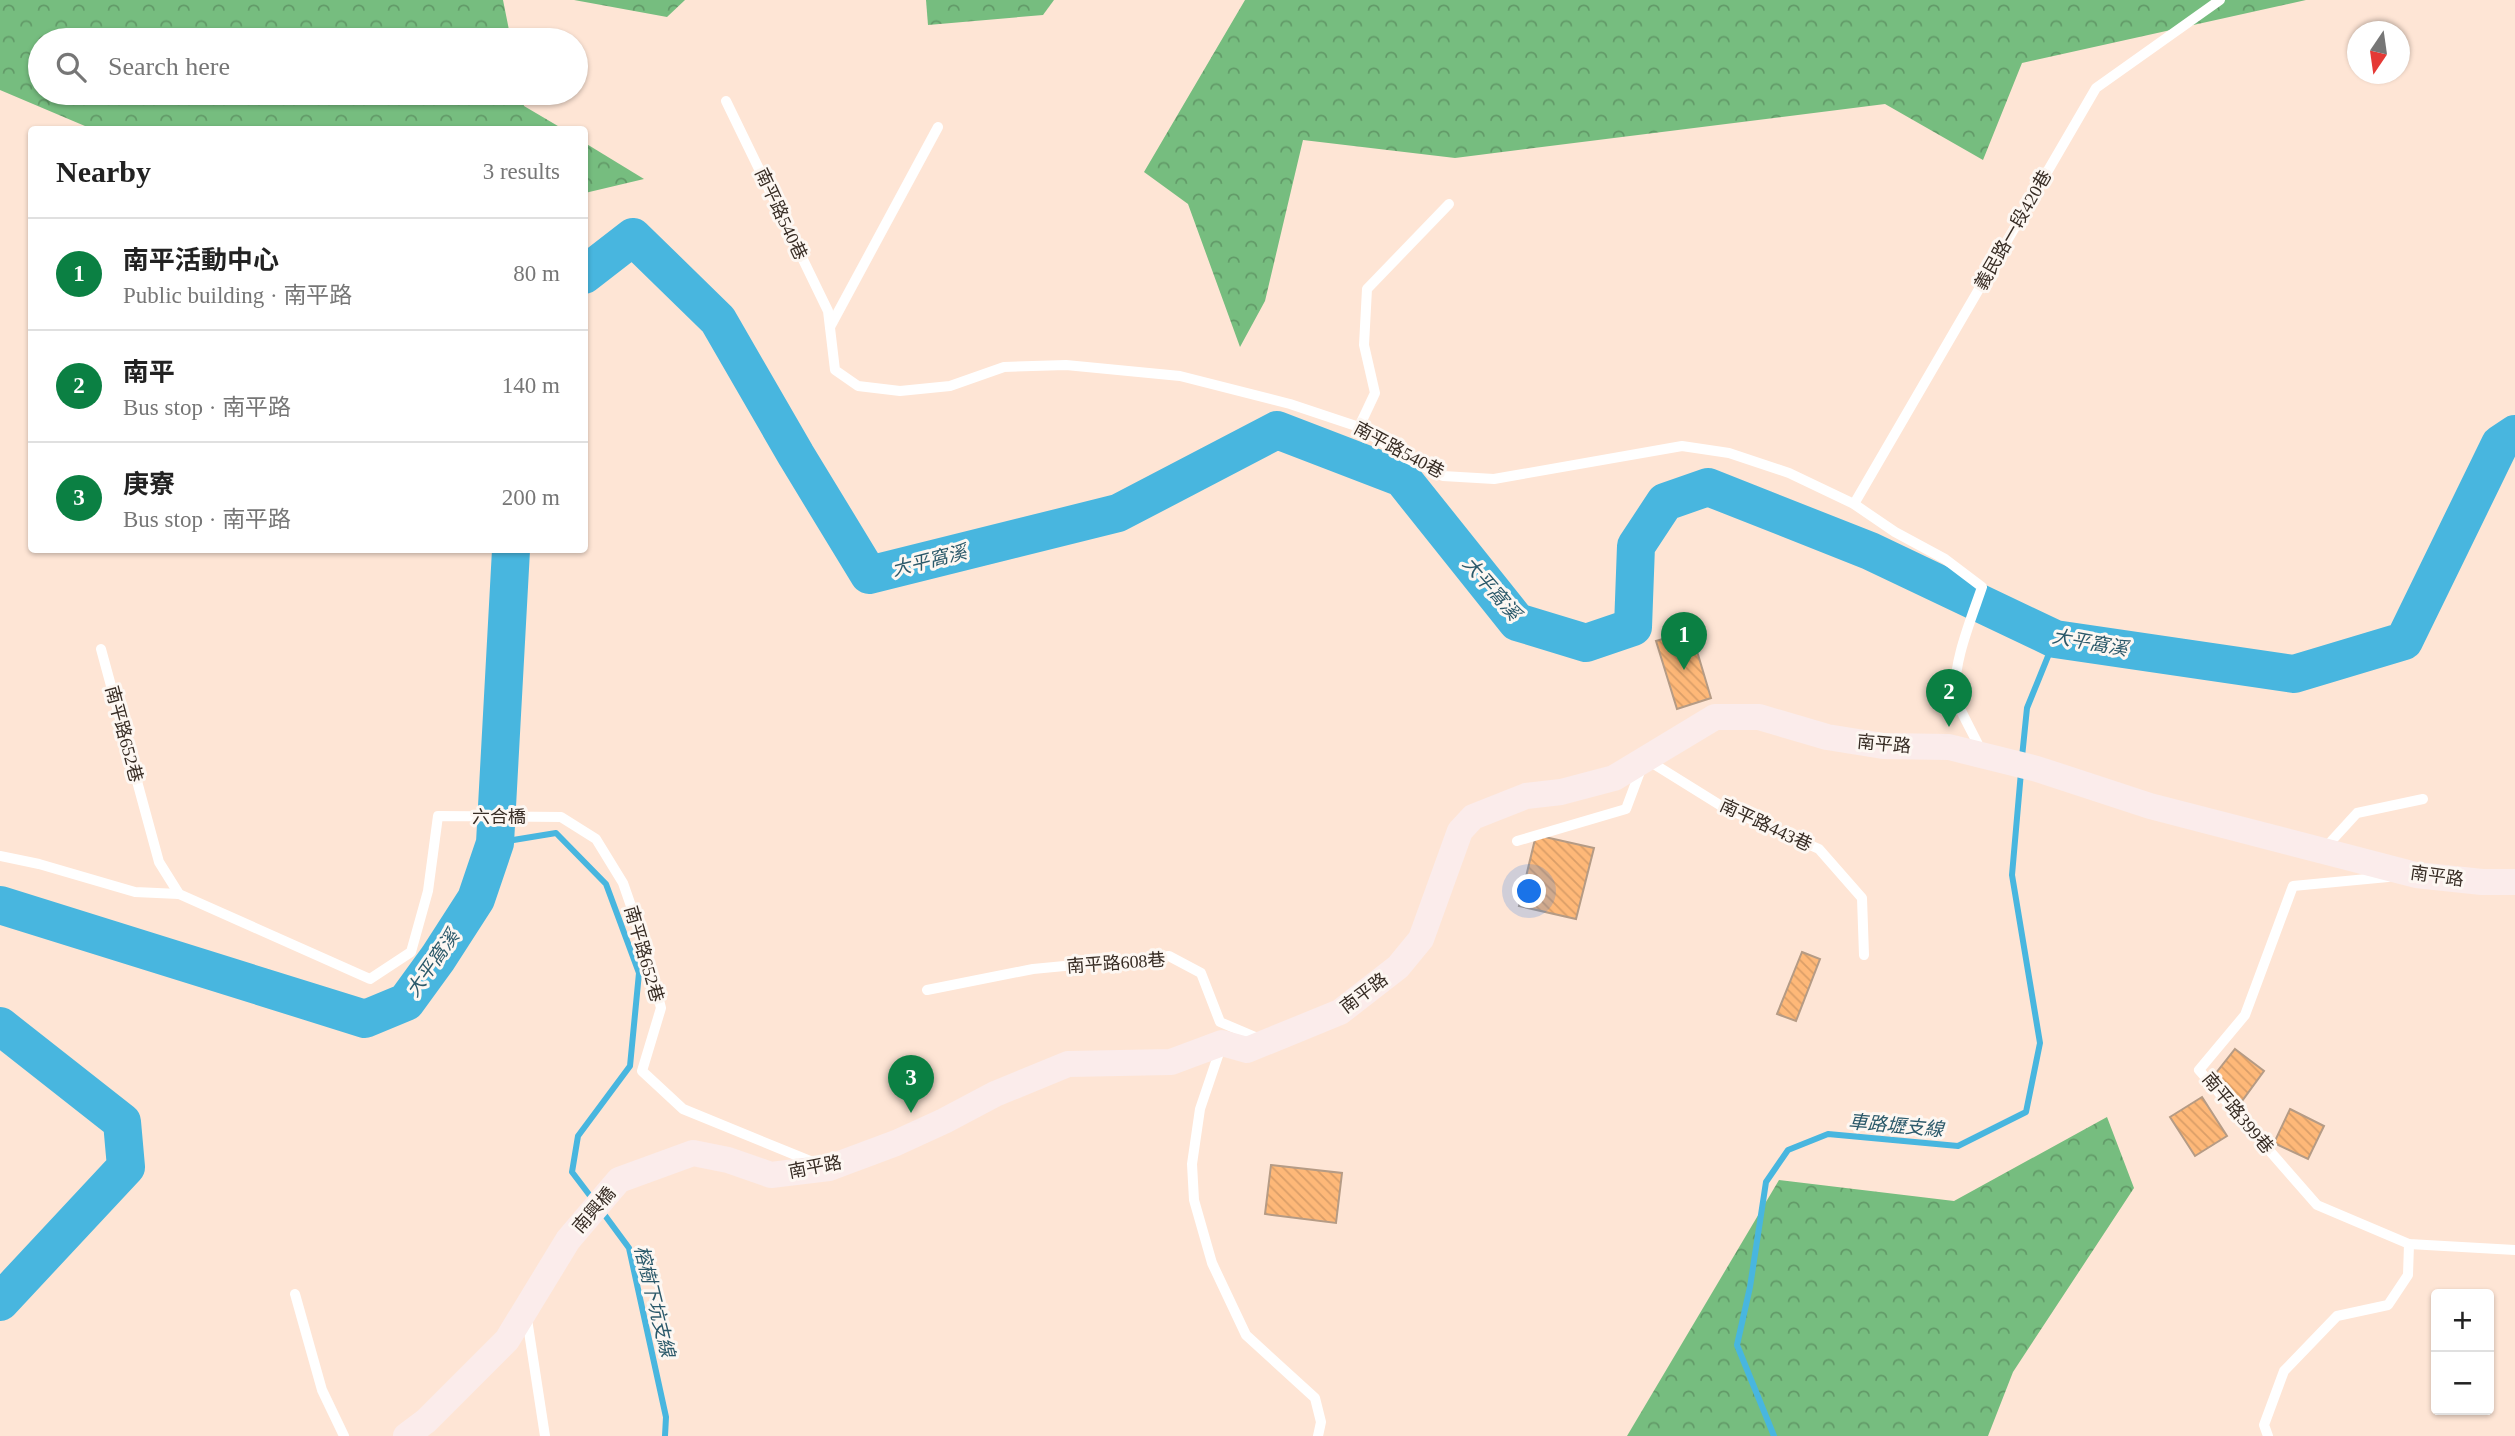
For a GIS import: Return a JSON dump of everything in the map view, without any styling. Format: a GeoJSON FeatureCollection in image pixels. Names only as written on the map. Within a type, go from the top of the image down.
{"type":"FeatureCollection","features":[{"type":"Feature","properties":{"kind":"street","name":"南平路"},"geometry":{"type":"LineString","coordinates":[[619,1180],[693,1153],[728,1160],[771,1175],[829,1168],[895,1143],[995,1094],[1068,1064],[1171,1062],[1222,1043],[1247,1050],[1340,1013],[1398,967],[1421,940],[1460,831],[1473,817],[1526,796],[1561,792],[1614,778],[1714,717],[1759,718],[1838,739],[1883,746],[1950,747],[2037,769],[2150,806],[2416,874],[2482,882],[2515,882]]}},
{"type":"Feature","properties":{"kind":"street","name":"南興橋"},"geometry":{"type":"LineString","coordinates":[[526,1309],[568,1240],[619,1180]]}},
{"type":"Feature","properties":{"kind":"street"},"geometry":{"type":"LineString","coordinates":[[406,1436],[426,1421],[507,1340],[526,1309]]}},
{"type":"Feature","properties":{"kind":"lane","name":"義民路一段420巷"},"geometry":{"type":"LineString","coordinates":[[1854,504],[2096,88],[2220,0]]}},
{"type":"Feature","properties":{"kind":"lane","name":"南平路540巷"},"geometry":{"type":"LineString","coordinates":[[726,101],[828,312],[835,370],[858,386],[900,391],[950,386],[1004,367],[1066,365],[1180,376],[1290,404],[1359,427],[1406,458],[1444,476],[1494,479],[1682,446],[1729,453],[1789,473],[1854,504],[1895,533],[1945,559],[1982,587],[1957,673],[1956,699],[1983,755]]}},
{"type":"Feature","properties":{"kind":"lane"},"geometry":{"type":"LineString","coordinates":[[830,328],[938,127]]}},
{"type":"Feature","properties":{"kind":"lane"},"geometry":{"type":"LineString","coordinates":[[1359,427],[1375,393],[1364,345],[1367,289],[1449,204]]}},
{"type":"Feature","properties":{"kind":"lane","name":"南平路652巷"},"geometry":{"type":"LineString","coordinates":[[101,649],[159,862],[179,894]]}},
{"type":"Feature","properties":{"kind":"lane"},"geometry":{"type":"LineString","coordinates":[[1517,841],[1626,809],[1645,759]]}},
{"type":"Feature","properties":{"kind":"lane","name":"南平路443巷"},"geometry":{"type":"LineString","coordinates":[[1645,759],[1723,807],[1819,849],[1862,898],[1864,955]]}},
{"type":"Feature","properties":{"kind":"lane"},"geometry":{"type":"LineString","coordinates":[[2322,851],[2357,813],[2423,799]]}},
{"type":"Feature","properties":{"kind":"lane","name":"六合橋"},"geometry":{"type":"LineString","coordinates":[[179,894],[370,978],[411,952],[428,891],[438,816],[561,817]]}},
{"type":"Feature","properties":{"kind":"lane","name":"南平路652巷"},"geometry":{"type":"LineString","coordinates":[[561,817],[596,839],[622,883],[646,949],[661,1008],[642,1071],[683,1109],[829,1168]]}},
{"type":"Feature","properties":{"kind":"lane"},"geometry":{"type":"LineString","coordinates":[[0,856],[39,864],[135,892],[179,894]]}},
{"type":"Feature","properties":{"kind":"lane","name":"南平路399巷"},"geometry":{"type":"LineString","coordinates":[[2416,874],[2293,886],[2245,1015],[2199,1070],[2317,1205],[2409,1244],[2515,1250]]}},
{"type":"Feature","properties":{"kind":"lane","name":"南平路608巷"},"geometry":{"type":"LineString","coordinates":[[927,990],[1033,969],[1170,956],[1200,974],[1220,1022],[1267,1042]]}},
{"type":"Feature","properties":{"kind":"lane"},"geometry":{"type":"LineString","coordinates":[[1222,1043],[1200,1109],[1192,1164],[1194,1200],[1212,1263],[1246,1335],[1315,1398],[1321,1422],[1318,1436]]}},
{"type":"Feature","properties":{"kind":"lane"},"geometry":{"type":"LineString","coordinates":[[2268,1436],[2264,1425],[2284,1371],[2337,1316],[2388,1305],[2408,1275],[2409,1244]]}},
{"type":"Feature","properties":{"kind":"lane"},"geometry":{"type":"LineString","coordinates":[[295,1293],[322,1390],[344,1436]]}},
{"type":"Feature","properties":{"kind":"lane"},"geometry":{"type":"LineString","coordinates":[[526,1309],[545,1436]]}},
{"type":"Feature","properties":{"kind":"green space"},"geometry":{"type":"Polygon","coordinates":[[[0,0],[503,0],[509,28],[28,28],[28,102],[0,90],[0,0]]]}},
{"type":"Feature","properties":{"kind":"green space"},"geometry":{"type":"Polygon","coordinates":[[[574,0],[685,0],[667,17],[574,0]]]}},
{"type":"Feature","properties":{"kind":"green space"},"geometry":{"type":"Polygon","coordinates":[[[926,0],[1054,0],[1043,15],[928,25],[926,0]]]}},
{"type":"Feature","properties":{"kind":"green space"},"geometry":{"type":"Polygon","coordinates":[[[1245,0],[2306,0],[2022,63],[1983,160],[1885,104],[1455,158],[1303,140],[1265,301],[1240,347],[1188,204],[1144,172],[1245,0]]]}},
{"type":"Feature","properties":{"kind":"green space"},"geometry":{"type":"Polygon","coordinates":[[[35,105],[524,105],[558,126],[85,126],[35,105]]]}},
{"type":"Feature","properties":{"kind":"green space"},"geometry":{"type":"Polygon","coordinates":[[[588,145],[644,179],[588,192],[588,145]]]}},
{"type":"Feature","properties":{"kind":"green space"},"geometry":{"type":"Polygon","coordinates":[[[2107,1117],[2134,1188],[2013,1372],[1988,1436],[1627,1436],[1779,1180],[1954,1201],[2107,1117]]]}},
{"type":"Feature","properties":{"kind":"building"},"geometry":{"type":"Polygon","coordinates":[[[1691,631],[1711,698],[1677,709],[1656,641],[1691,631]]]}},
{"type":"Feature","properties":{"kind":"building"},"geometry":{"type":"Polygon","coordinates":[[[1536,835],[1594,848],[1576,919],[1519,906],[1536,835]]]}},
{"type":"Feature","properties":{"kind":"building"},"geometry":{"type":"Polygon","coordinates":[[[1802,952],[1820,959],[1796,1021],[1777,1014],[1802,952]]]}},
{"type":"Feature","properties":{"kind":"building"},"geometry":{"type":"Polygon","coordinates":[[[2235,1049],[2264,1071],[2242,1101],[2212,1078],[2235,1049]]]}},
{"type":"Feature","properties":{"kind":"building"},"geometry":{"type":"Polygon","coordinates":[[[2202,1097],[2227,1136],[2195,1156],[2170,1117],[2202,1097]]]}},
{"type":"Feature","properties":{"kind":"building"},"geometry":{"type":"Polygon","coordinates":[[[2290,1109],[2324,1126],[2308,1159],[2274,1143],[2290,1109]]]}},
{"type":"Feature","properties":{"kind":"building"},"geometry":{"type":"Polygon","coordinates":[[[1271,1165],[1342,1173],[1336,1223],[1265,1214],[1271,1165]]]}},
{"type":"Feature","properties":{"kind":"waterway","name":"大平窩溪"},"geometry":{"type":"LineString","coordinates":[[588,272],[633,237],[718,320],[869,575],[1118,513],[1277,430],[1402,478],[1517,622],[1586,643],[1633,627],[1636,546],[1665,502],[1708,487],[1870,551],[2055,639],[2294,674],[2404,641],[2500,444],[2515,434]]}},
{"type":"Feature","properties":{"kind":"waterway","name":"大平窩溪"},"geometry":{"type":"LineString","coordinates":[[0,905],[365,1019],[406,1002],[476,899],[495,843],[511,553]]}},
{"type":"Feature","properties":{"kind":"waterway","name":"車路壢支線"},"geometry":{"type":"LineString","coordinates":[[2022,757],[2027,708],[2055,639]]}},
{"type":"Feature","properties":{"kind":"waterway","name":"車路壢支線"},"geometry":{"type":"LineString","coordinates":[[1774,1436],[1737,1345],[1750,1287],[1766,1182],[1788,1150],[1828,1134],[1958,1146],[2026,1112],[2040,1043],[2012,875],[2021,772]]}},
{"type":"Feature","properties":{"kind":"waterway","name":"榕樹下坑支線"},"geometry":{"type":"LineString","coordinates":[[495,843],[556,833],[606,884],[639,973],[630,1066],[578,1136],[572,1172],[594,1201]]}},
{"type":"Feature","properties":{"kind":"waterway","name":"大平窩溪"},"geometry":{"type":"LineString","coordinates":[[0,1026],[122,1122],[126,1167],[0,1302]]}},
{"type":"Feature","properties":{"kind":"waterway","name":"榕樹下坑支線"},"geometry":{"type":"LineString","coordinates":[[601,1210],[629,1248],[666,1417],[665,1436]]}},
{"type":"Feature","properties":{"kind":"place","name":"南平活動中心"},"geometry":{"type":"Point","coordinates":[1684,670]}},
{"type":"Feature","properties":{"kind":"place","name":"南平"},"geometry":{"type":"Point","coordinates":[1949,727]}},
{"type":"Feature","properties":{"kind":"place","name":"庚寮"},"geometry":{"type":"Point","coordinates":[911,1113]}}]}
